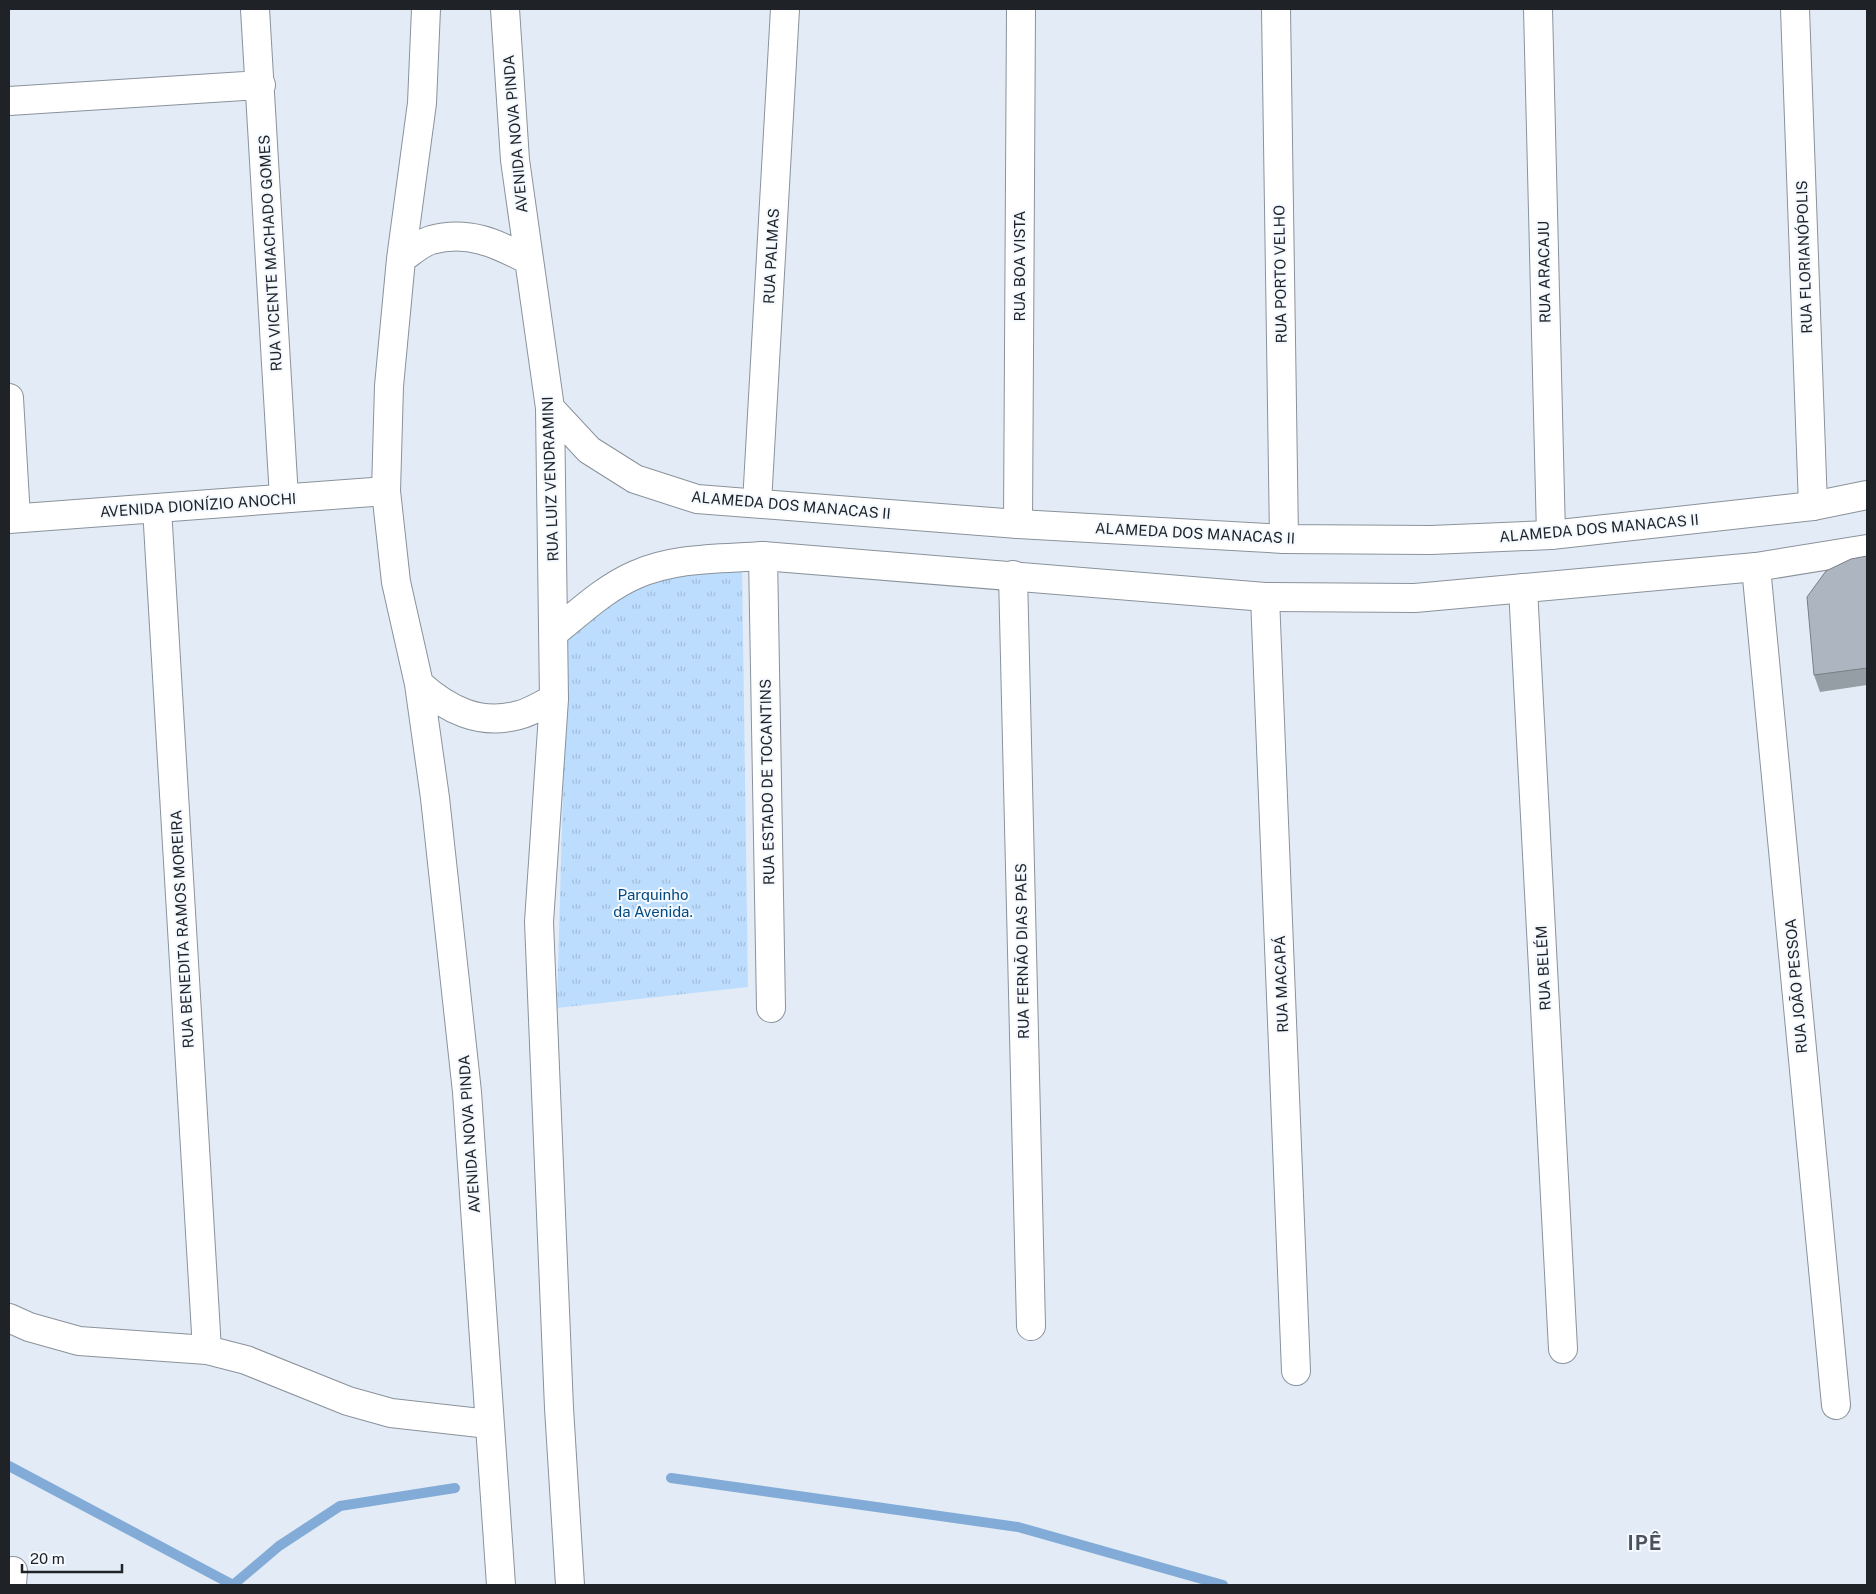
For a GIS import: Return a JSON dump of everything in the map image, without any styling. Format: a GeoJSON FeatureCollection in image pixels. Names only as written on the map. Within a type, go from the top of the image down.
{"type":"FeatureCollection","features":[{"type":"Feature","properties":{"kind":"street","name":"RUA VICENTE MACHADO GOMES"},"geometry":{"type":"LineString","coordinates":[[256,9],[284,498]]}},
{"type":"Feature","properties":{"kind":"street"},"geometry":{"type":"LineString","coordinates":[[401,258],[422,103],[426,9]]}},
{"type":"Feature","properties":{"kind":"street","name":"AVENIDA NOVA PINDA"},"geometry":{"type":"LineString","coordinates":[[505,9],[515,160],[528,260]]}},
{"type":"Feature","properties":{"kind":"street","name":"RUA PALMAS"},"geometry":{"type":"LineString","coordinates":[[758,503],[784,9]]}},
{"type":"Feature","properties":{"kind":"street","name":"RUA BOA VISTA"},"geometry":{"type":"LineString","coordinates":[[1018,524],[1021,9]]}},
{"type":"Feature","properties":{"kind":"street","name":"RUA PORTO VELHO"},"geometry":{"type":"LineString","coordinates":[[1276,9],[1284,539]]}},
{"type":"Feature","properties":{"kind":"street","name":"RUA ARACAJU"},"geometry":{"type":"LineString","coordinates":[[1538,9],[1551,535]]}},
{"type":"Feature","properties":{"kind":"street","name":"RUA FLORIANÓPOLIS"},"geometry":{"type":"LineString","coordinates":[[1795,9],[1813,506]]}},
{"type":"Feature","properties":{"kind":"street"},"geometry":{"type":"LineString","coordinates":[[9,101],[261,84]]}},
{"type":"Feature","properties":{"kind":"street"},"geometry":{"type":"LineString","coordinates":[[401,258],[430,240],[467,236],[496,242],[528,260]]}},
{"type":"Feature","properties":{"kind":"street","name":"AVENIDA NOVA PINDA"},"geometry":{"type":"LineString","coordinates":[[401,258],[389,386],[386,491],[396,582],[419,684],[435,798],[467,1092],[501,1585]]}},
{"type":"Feature","properties":{"kind":"street","name":"RUA LUIZ VENDRAMINI"},"geometry":{"type":"LineString","coordinates":[[528,260],[550,408],[555,632],[554,699]]}},
{"type":"Feature","properties":{"kind":"street"},"geometry":{"type":"LineString","coordinates":[[9,398],[13,518]]}},
{"type":"Feature","properties":{"kind":"street","name":"ALAMEDA DOS MANACAS II"},"geometry":{"type":"LineString","coordinates":[[550,408],[589,450],[635,479],[697,499],[1018,524],[1284,539],[1431,540],[1551,535],[1813,506],[1867,495]]}},
{"type":"Feature","properties":{"kind":"street","name":"AVENIDA DIONÍZIO ANOCHI"},"geometry":{"type":"LineString","coordinates":[[13,518],[386,491]]}},
{"type":"Feature","properties":{"kind":"street","name":"RUA BENEDITA RAMOS MOREIRA"},"geometry":{"type":"LineString","coordinates":[[157,508],[208,1350]]}},
{"type":"Feature","properties":{"kind":"street"},"geometry":{"type":"LineString","coordinates":[[555,632],[596,598],[635,575],[680,562],[763,556],[1265,597],[1414,598],[1756,567],[1867,549]]}},
{"type":"Feature","properties":{"kind":"street","name":"RUA ESTADO DE TOCANTINS"},"geometry":{"type":"LineString","coordinates":[[763,556],[771,1008]]}},
{"type":"Feature","properties":{"kind":"street","name":"RUA JOÃO PESSOA"},"geometry":{"type":"LineString","coordinates":[[1756,567],[1836,1405]]}},
{"type":"Feature","properties":{"kind":"street","name":"RUA FERNÃO DIAS PAES"},"geometry":{"type":"LineString","coordinates":[[1013,575],[1031,1326]]}},
{"type":"Feature","properties":{"kind":"street","name":"RUA BELÉM"},"geometry":{"type":"LineString","coordinates":[[1523,588],[1563,1349]]}},
{"type":"Feature","properties":{"kind":"street","name":"RUA MACAPÁ"},"geometry":{"type":"LineString","coordinates":[[1265,597],[1296,1371]]}},
{"type":"Feature","properties":{"kind":"street"},"geometry":{"type":"LineString","coordinates":[[419,684],[439,702],[465,714],[495,719],[520,715],[554,699],[539,922],[559,1408],[570,1585]]}},
{"type":"Feature","properties":{"kind":"street"},"geometry":{"type":"LineString","coordinates":[[9,1318],[79,1341],[208,1350],[246,1360],[348,1401],[392,1413],[489,1424]]}},
{"type":"Feature","properties":{"kind":"green space","name":"Parquinho da Avenida."},"geometry":{"type":"Polygon","coordinates":[[[742,566],[748,987],[557,1008],[567,639],[645,579],[742,566]]]}},
{"type":"Feature","properties":{"kind":"building"},"geometry":{"type":"Polygon","coordinates":[[[1867,556],[1867,668],[1814,675],[1807,597],[1826,571],[1851,559],[1867,556]]]}},
{"type":"Feature","properties":{"kind":"waterway"},"geometry":{"type":"LineString","coordinates":[[9,1466],[233,1585],[279,1546],[340,1506],[455,1488]]}},
{"type":"Feature","properties":{"kind":"waterway"},"geometry":{"type":"LineString","coordinates":[[671,1478],[1018,1527],[1223,1585]]}},
{"type":"Feature","properties":{"kind":"district","name":"IPÊ"},"geometry":{"type":"Point","coordinates":[1645,1543]}}]}
